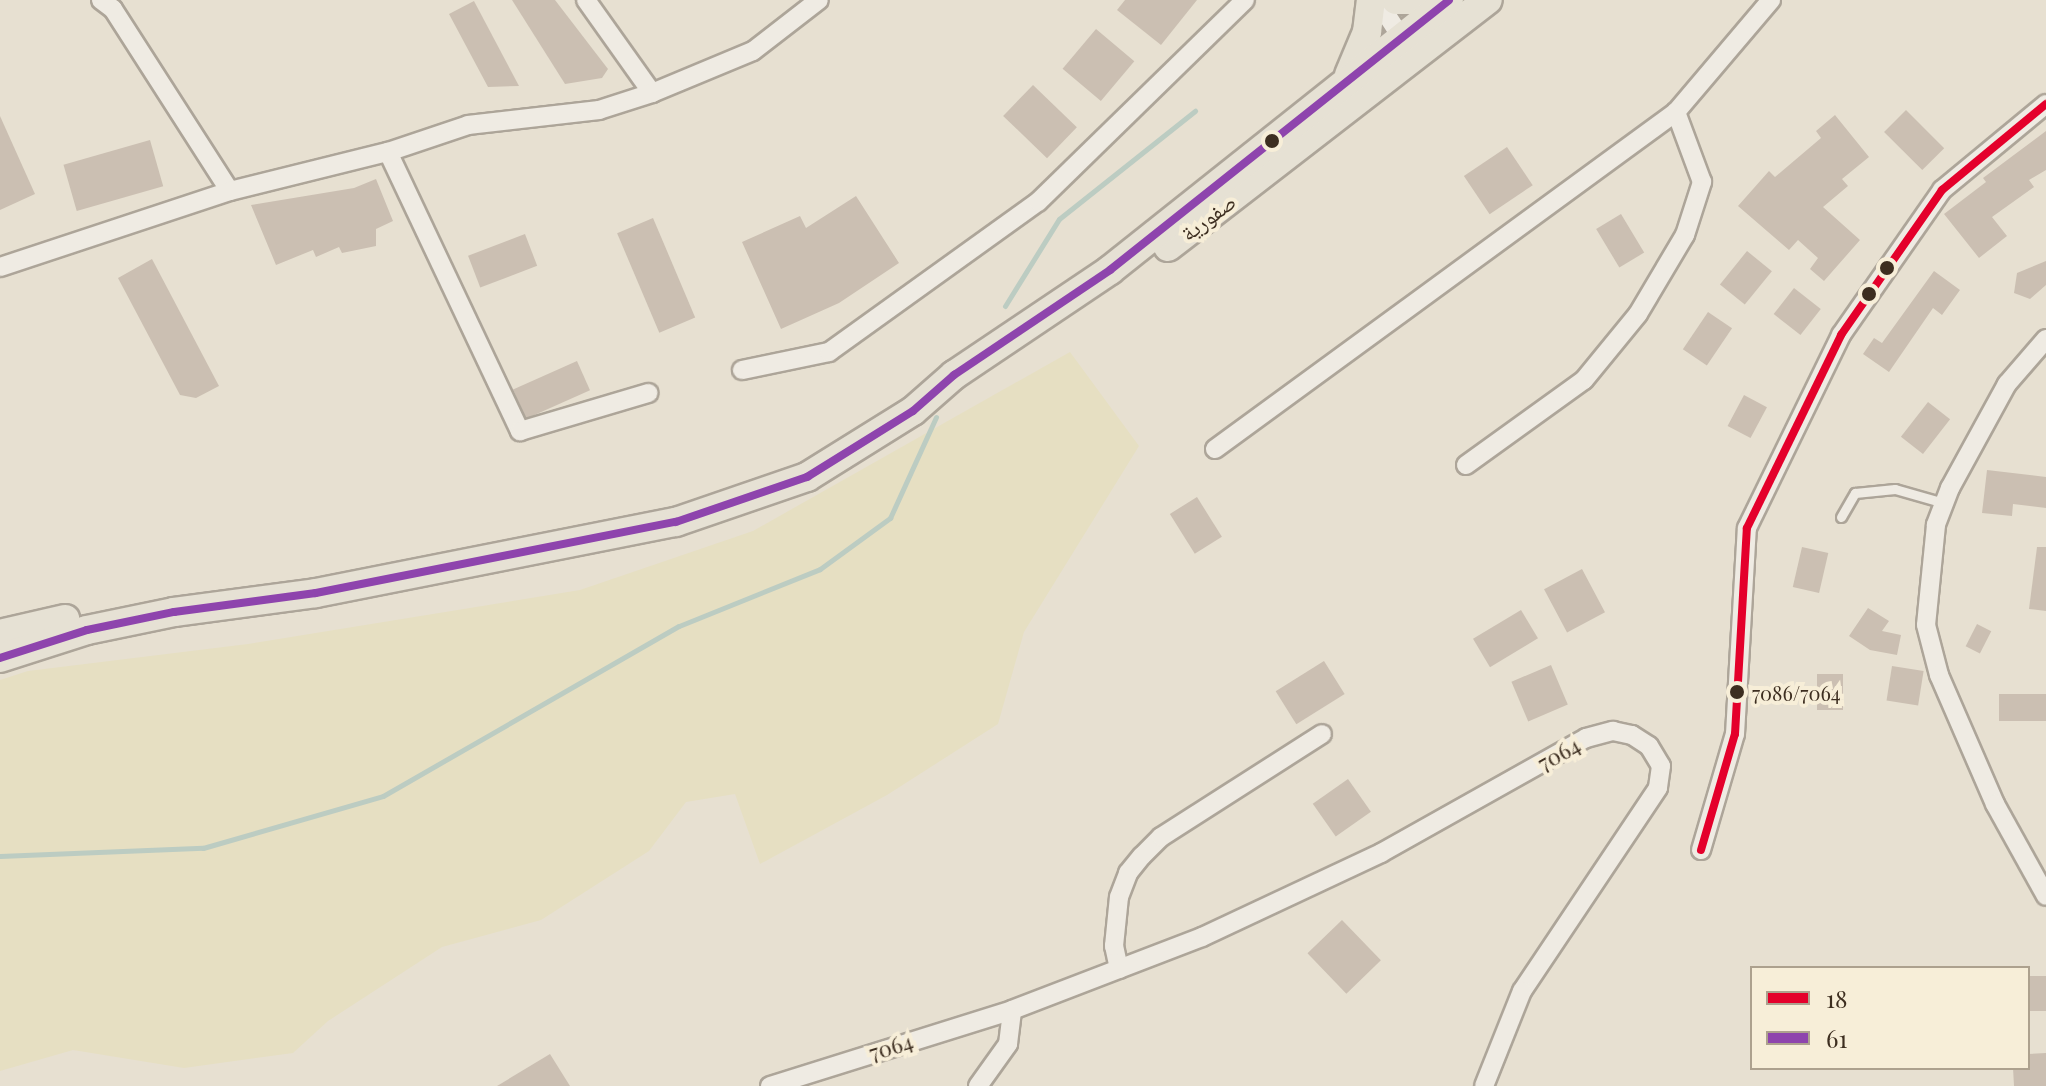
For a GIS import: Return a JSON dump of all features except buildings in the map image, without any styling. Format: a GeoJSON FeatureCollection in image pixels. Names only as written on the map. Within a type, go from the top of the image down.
{"type":"FeatureCollection","features":[{"type":"Feature","properties":{"kind":"main road"},"geometry":{"type":"LineString","coordinates":[[1346,82],[1367,32],[1371,0]]}},
{"type":"Feature","properties":{"kind":"main road"},"geometry":{"type":"LineString","coordinates":[[1396,0],[1435,0]]}},
{"type":"Feature","properties":{"kind":"main road","name":"صفورية"},"geometry":{"type":"LineString","coordinates":[[913,411],[957,394],[1121,284],[1408,48],[1449,0]]}},
{"type":"Feature","properties":{"kind":"main road","name":"صفورية"},"geometry":{"type":"LineString","coordinates":[[174,612],[316,593],[676,522],[807,477],[913,411],[954,375],[1110,270],[1346,82],[1488,0]]}},
{"type":"Feature","properties":{"kind":"main road"},"geometry":{"type":"LineString","coordinates":[[0,634],[72,618],[174,612]]}},
{"type":"Feature","properties":{"kind":"main road"},"geometry":{"type":"LineString","coordinates":[[0,658],[76,633],[174,612]]}},
{"type":"Feature","properties":{"kind":"street"},"geometry":{"type":"LineString","coordinates":[[101,0],[113,9],[230,191]]}},
{"type":"Feature","properties":{"kind":"street"},"geometry":{"type":"LineString","coordinates":[[586,0],[652,93]]}},
{"type":"Feature","properties":{"kind":"street"},"geometry":{"type":"LineString","coordinates":[[0,267],[230,191],[388,152],[468,125],[599,110],[652,93],[753,51],[819,0]]}},
{"type":"Feature","properties":{"kind":"street"},"geometry":{"type":"LineString","coordinates":[[742,370],[829,352],[1038,202],[1245,0]]}},
{"type":"Feature","properties":{"kind":"street"},"geometry":{"type":"LineString","coordinates":[[1377,0],[1408,48]]}},
{"type":"Feature","properties":{"kind":"street"},"geometry":{"type":"LineString","coordinates":[[1215,449],[1676,112],[1771,0]]}},
{"type":"Feature","properties":{"kind":"street"},"geometry":{"type":"LineString","coordinates":[[1701,850],[1735,734],[1747,528],[1841,335],[1942,190],[2046,104]]}},
{"type":"Feature","properties":{"kind":"street"},"geometry":{"type":"LineString","coordinates":[[1466,465],[1584,380],[1638,314],[1685,235],[1702,182],[1676,112]]}},
{"type":"Feature","properties":{"kind":"street"},"geometry":{"type":"LineString","coordinates":[[388,152],[520,431],[648,393]]}},
{"type":"Feature","properties":{"kind":"street"},"geometry":{"type":"LineString","coordinates":[[2046,339],[2007,384],[1977,431],[1944,503],[1927,589],[1926,625],[1939,675],[1995,804],[2046,896]]}},
{"type":"Feature","properties":{"kind":"street","name":"7064"},"geometry":{"type":"LineString","coordinates":[[770,1086],[1012,1010],[1202,937],[1381,853],[1586,738],[1613,731],[1632,735],[1649,746],[1661,766],[1658,788],[1522,991],[1484,1086]]}},
{"type":"Feature","properties":{"kind":"street"},"geometry":{"type":"LineString","coordinates":[[1119,969],[1114,946],[1119,897],[1128,873],[1142,856],[1161,837],[1322,734]]}},
{"type":"Feature","properties":{"kind":"street"},"geometry":{"type":"LineString","coordinates":[[978,1086],[1008,1044],[1012,1010]]}},
{"type":"Feature","properties":{"kind":"lane"},"geometry":{"type":"LineString","coordinates":[[1841,517],[1855,493],[1895,489],[1944,503]]}},
{"type":"Feature","properties":{"kind":"shaded area"},"geometry":{"type":"Polygon","coordinates":[[[1070,352],[1139,446],[1024,632],[998,724],[887,795],[760,864],[735,794],[686,802],[649,851],[541,920],[442,947],[328,1021],[293,1053],[184,1068],[73,1050],[0,1071],[0,680],[28,671],[248,644],[580,590],[753,531],[1070,352]]]}},
{"type":"Feature","properties":{"kind":"waterway"},"geometry":{"type":"LineString","coordinates":[[1005,306],[1059,219],[1195,111]]}},
{"type":"Feature","properties":{"kind":"waterway"},"geometry":{"type":"LineString","coordinates":[[0,856],[203,848],[383,796],[679,626],[820,569],[890,518],[936,417]]}},
{"type":"Feature","properties":{"kind":"transit line","name":"61"},"geometry":{"type":"LineString","coordinates":[[0,658],[87,630],[174,612],[316,593],[676,522],[807,477],[913,411],[954,375],[1110,270],[1449,0]]}},
{"type":"Feature","properties":{"kind":"transit line","name":"18"},"geometry":{"type":"LineString","coordinates":[[1701,850],[1735,734],[1747,528],[1841,335],[1942,190],[2046,104]]}},
{"type":"Feature","properties":{"kind":"place","name":"7086/7064"},"geometry":{"type":"Point","coordinates":[1737,692]}}]}
